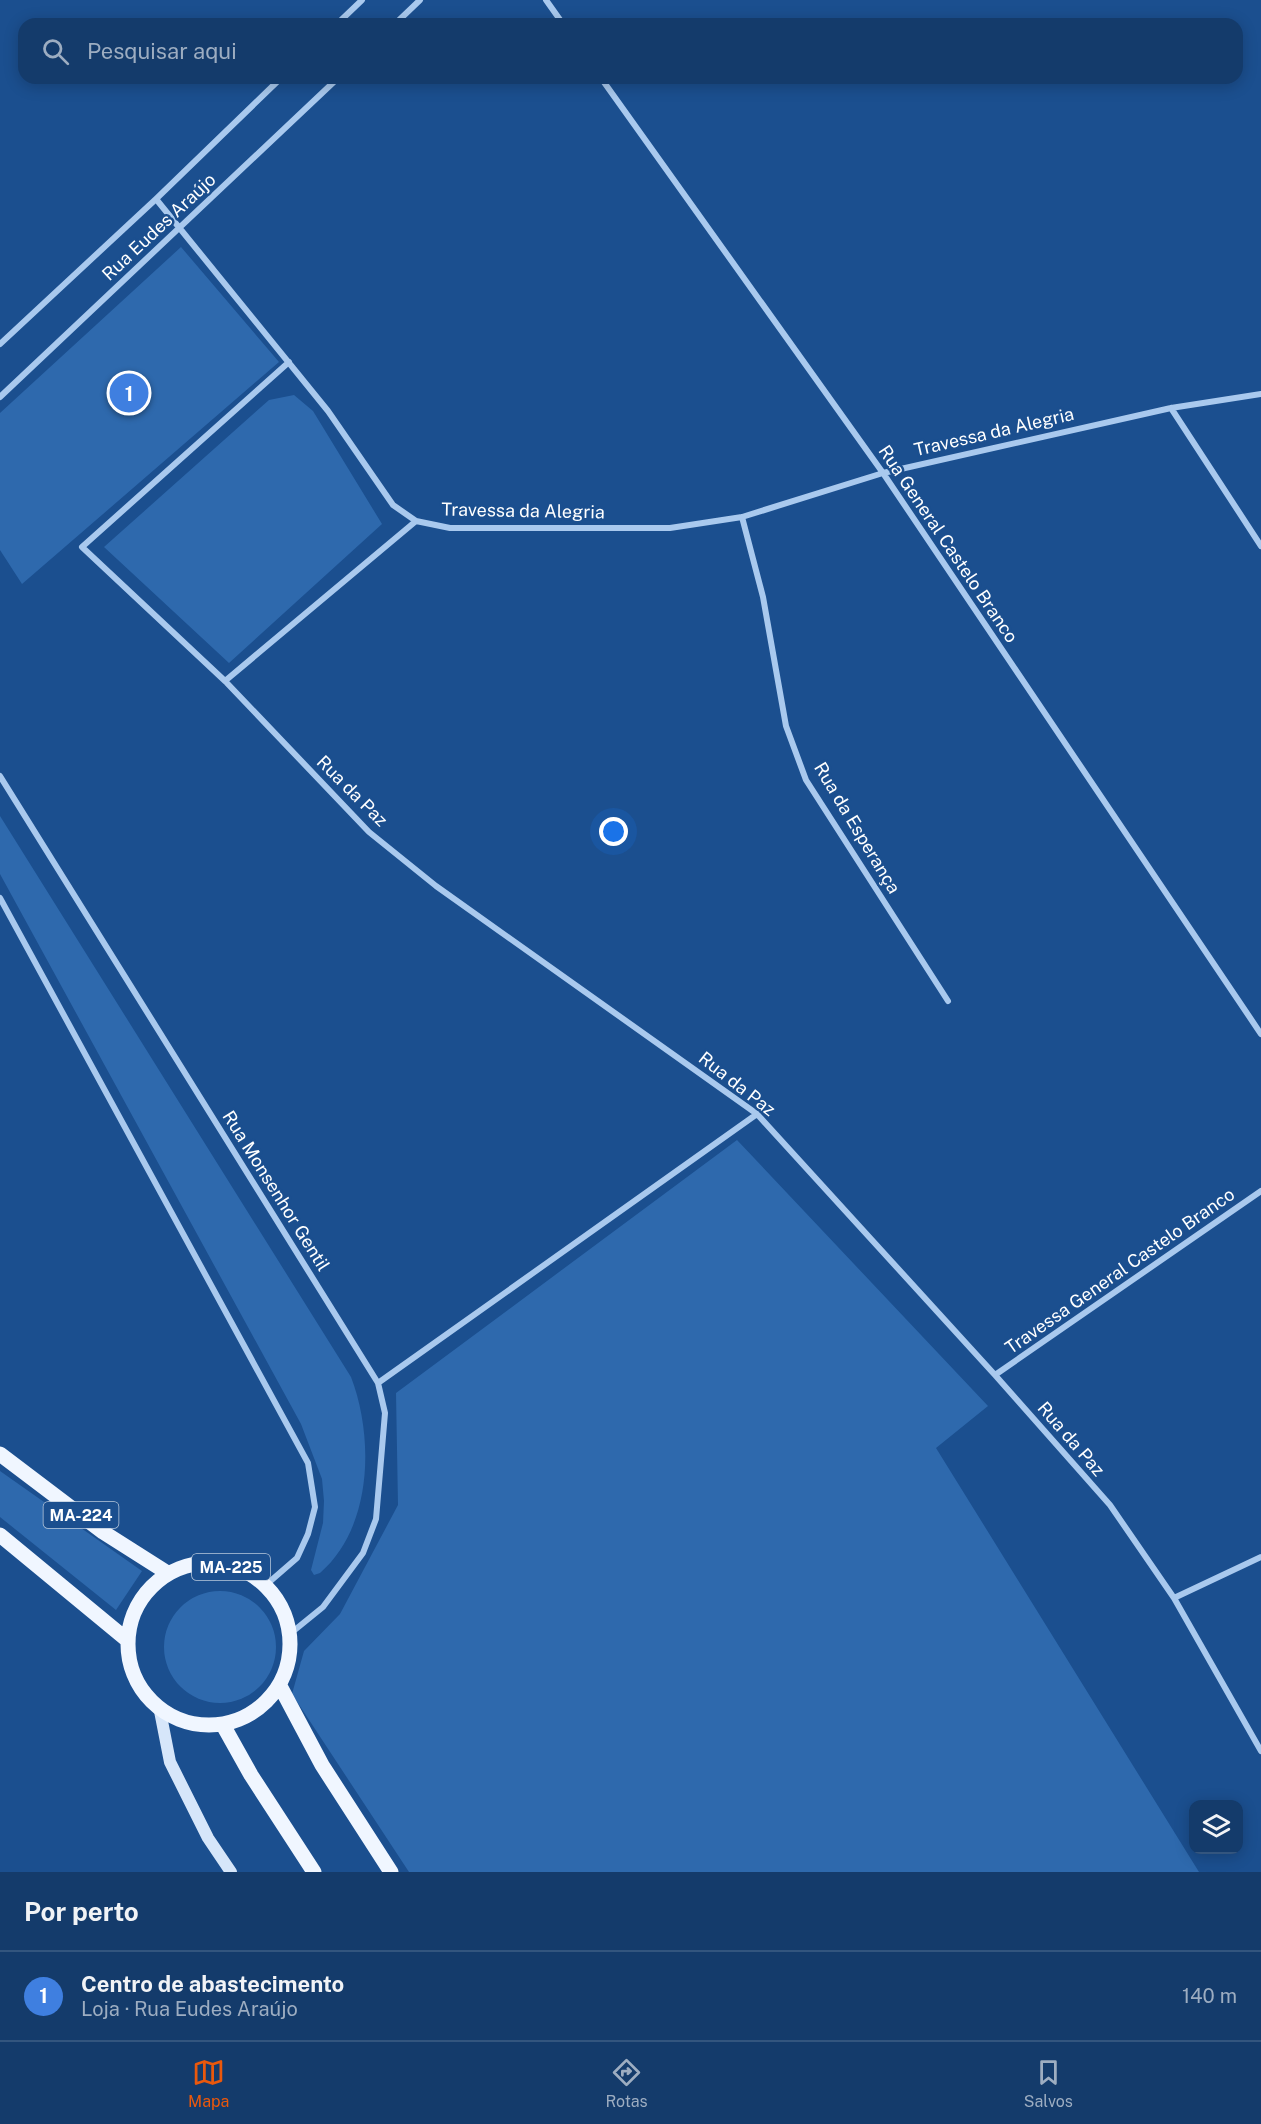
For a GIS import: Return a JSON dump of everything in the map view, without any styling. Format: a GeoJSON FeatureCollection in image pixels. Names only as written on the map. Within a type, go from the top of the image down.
{"type":"FeatureCollection","features":[{"type":"Feature","properties":{"kind":"main road","name":"MA-224"},"geometry":{"type":"LineString","coordinates":[[0,1454],[103,1532],[166,1572]]}},
{"type":"Feature","properties":{"kind":"main road"},"geometry":{"type":"LineString","coordinates":[[0,1535],[126,1639]]}},
{"type":"Feature","properties":{"kind":"main road","name":"MA-225"},"geometry":{"type":"LineString","coordinates":[[218,1561],[267,1584],[291,1632],[290,1660],[280,1686],[262,1707],[223,1725],[184,1724],[160,1711],[129,1666],[126,1639],[131,1613],[166,1572],[218,1561]]}},
{"type":"Feature","properties":{"kind":"main road"},"geometry":{"type":"LineString","coordinates":[[280,1686],[322,1765],[391,1872]]}},
{"type":"Feature","properties":{"kind":"main road"},"geometry":{"type":"LineString","coordinates":[[223,1725],[251,1775],[314,1872]]}},
{"type":"Feature","properties":{"kind":"street"},"geometry":{"type":"LineString","coordinates":[[343,18],[362,0]]}},
{"type":"Feature","properties":{"kind":"street"},"geometry":{"type":"LineString","coordinates":[[401,18],[420,0]]}},
{"type":"Feature","properties":{"kind":"street"},"geometry":{"type":"LineString","coordinates":[[546,0],[559,18]]}},
{"type":"Feature","properties":{"kind":"street","name":"Rua Eudes Araújo"},"geometry":{"type":"LineString","coordinates":[[0,344],[156,199],[275,84]]}},
{"type":"Feature","properties":{"kind":"street","name":"Rua Eudes Araújo"},"geometry":{"type":"LineString","coordinates":[[0,397],[332,84]]}},
{"type":"Feature","properties":{"kind":"street","name":"Rua General Castelo Branco"},"geometry":{"type":"LineString","coordinates":[[605,84],[883,473],[1261,1034]]}},
{"type":"Feature","properties":{"kind":"street","name":"Travessa da Alegria"},"geometry":{"type":"LineString","coordinates":[[156,199],[328,411],[393,505],[416,521],[450,528],[670,528],[742,517],[883,473],[1171,408],[1261,394]]}},
{"type":"Feature","properties":{"kind":"street","name":"Rua da Paz"},"geometry":{"type":"LineString","coordinates":[[289,362],[82,547],[225,681],[369,832],[436,886],[757,1114],[995,1375],[1110,1506],[1174,1598],[1261,1751]]}},
{"type":"Feature","properties":{"kind":"street"},"geometry":{"type":"LineString","coordinates":[[1171,408],[1261,546]]}},
{"type":"Feature","properties":{"kind":"street","name":"Rua da Esperança"},"geometry":{"type":"LineString","coordinates":[[742,517],[763,597],[786,726],[806,780],[948,1001]]}},
{"type":"Feature","properties":{"kind":"street","name":"Travessa da Alegria"},"geometry":{"type":"LineString","coordinates":[[225,681],[416,521]]}},
{"type":"Feature","properties":{"kind":"street","name":"Rua Monsenhor Gentil"},"geometry":{"type":"LineString","coordinates":[[0,776],[378,1383],[385,1413],[376,1519],[363,1553],[323,1607],[291,1632]]}},
{"type":"Feature","properties":{"kind":"street"},"geometry":{"type":"LineString","coordinates":[[0,897],[308,1463],[315,1507],[308,1534],[297,1558],[267,1584]]}},
{"type":"Feature","properties":{"kind":"street"},"geometry":{"type":"LineString","coordinates":[[378,1383],[757,1114]]}},
{"type":"Feature","properties":{"kind":"street","name":"Travessa General Castelo Branco"},"geometry":{"type":"LineString","coordinates":[[995,1375],[1261,1191]]}},
{"type":"Feature","properties":{"kind":"street"},"geometry":{"type":"LineString","coordinates":[[1174,1598],[1261,1557]]}},
{"type":"Feature","properties":{"kind":"street"},"geometry":{"type":"LineString","coordinates":[[160,1711],[170,1762],[208,1838],[231,1872]]}},
{"type":"Feature","properties":{"kind":"shaded area"},"geometry":{"type":"Polygon","coordinates":[[[181,247],[279,362],[22,584],[0,550],[0,413],[181,247]]]}},
{"type":"Feature","properties":{"kind":"shaded area"},"geometry":{"type":"Polygon","coordinates":[[[294,395],[313,411],[382,524],[229,663],[104,547],[269,400],[294,395]]]}},
{"type":"Feature","properties":{"kind":"shaded area"},"geometry":{"type":"Polygon","coordinates":[[[0,816],[351,1377],[363,1426],[364,1480],[359,1507],[350,1531],[337,1554],[320,1573],[314,1575],[311,1570],[323,1523],[322,1479],[301,1424],[0,874],[0,816]]]}},
{"type":"Feature","properties":{"kind":"shaded area"},"geometry":{"type":"Polygon","coordinates":[[[737,1140],[988,1406],[936,1448],[1199,1872],[409,1872],[292,1694],[304,1651],[340,1614],[398,1505],[396,1393],[737,1140]]]}},
{"type":"Feature","properties":{"kind":"shaded area"},"geometry":{"type":"Polygon","coordinates":[[[0,1471],[142,1571],[116,1610],[0,1517],[0,1471]]]}},
{"type":"Feature","properties":{"kind":"shaded area"},"geometry":{"type":"Polygon","coordinates":[[[220,1591],[241,1596],[259,1608],[271,1626],[276,1647],[271,1668],[259,1686],[241,1698],[220,1703],[199,1698],[181,1686],[169,1668],[164,1647],[169,1626],[181,1608],[199,1596],[220,1591]]]}},
{"type":"Feature","properties":{"kind":"place","name":"Centro de abastecimento"},"geometry":{"type":"Point","coordinates":[129,393]}}]}
